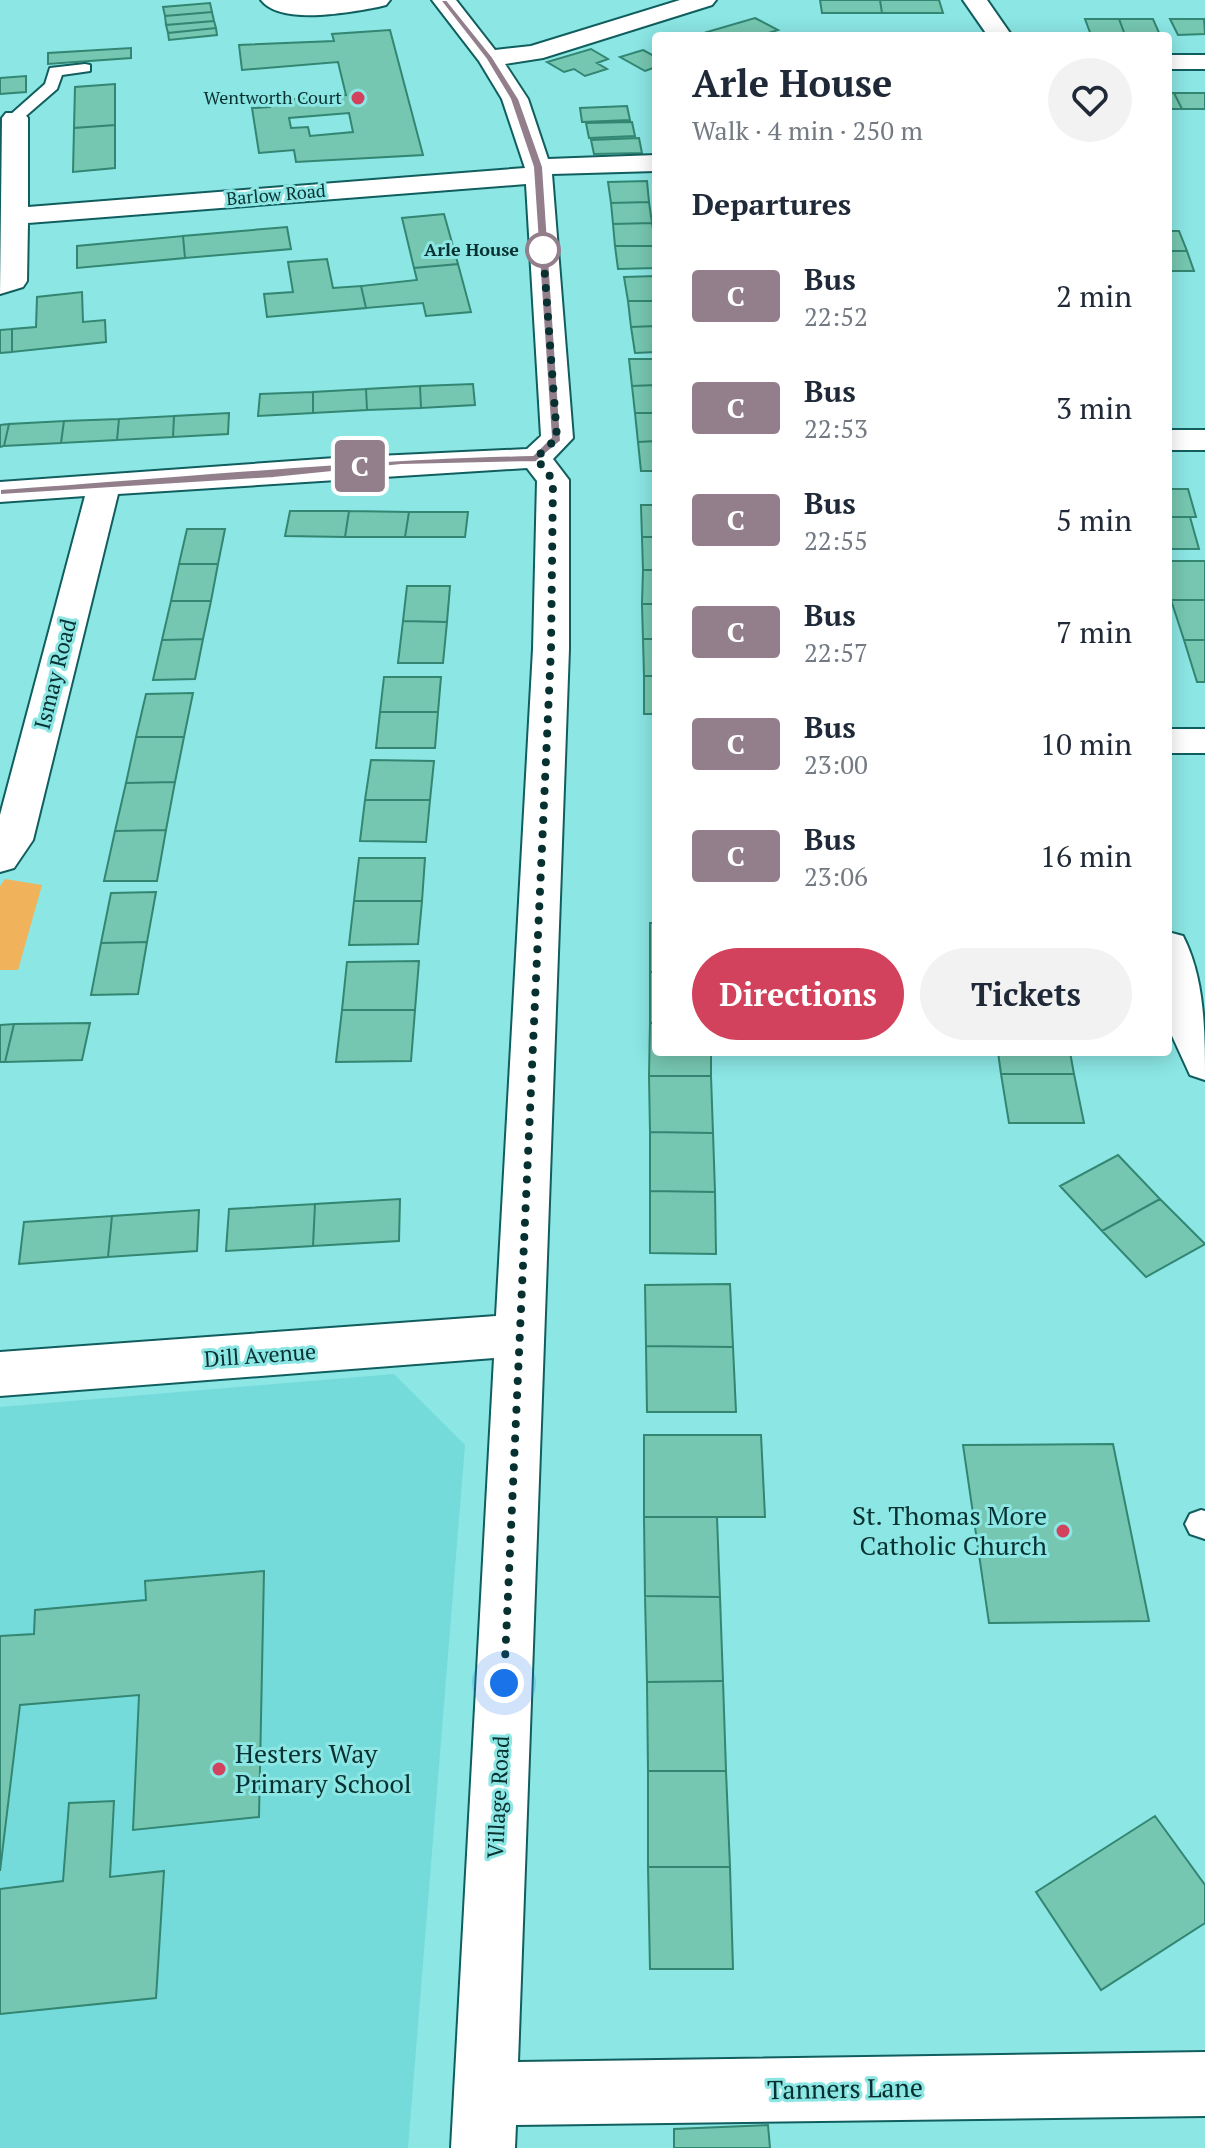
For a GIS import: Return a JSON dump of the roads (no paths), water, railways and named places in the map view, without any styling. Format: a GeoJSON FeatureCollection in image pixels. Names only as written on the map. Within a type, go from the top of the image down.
{"type":"FeatureCollection","features":[{"type":"Feature","properties":{"kind":"street"},"geometry":{"type":"LineString","coordinates":[[273,0],[292,8],[328,10],[378,0]]}},
{"type":"Feature","properties":{"kind":"street"},"geometry":{"type":"LineString","coordinates":[[0,492],[401,462],[536,458],[557,438],[538,171],[515,99],[489,58],[444,0]]}},
{"type":"Feature","properties":{"kind":"street"},"geometry":{"type":"LineString","coordinates":[[489,58],[534,53],[704,0]]}},
{"type":"Feature","properties":{"kind":"street"},"geometry":{"type":"LineString","coordinates":[[975,0],[997,32]]}},
{"type":"Feature","properties":{"kind":"street"},"geometry":{"type":"LineString","coordinates":[[1172,62],[1205,62]]}},
{"type":"Feature","properties":{"kind":"street"},"geometry":{"type":"LineString","coordinates":[[0,285],[13,281],[15,118]]}},
{"type":"Feature","properties":{"kind":"street","name":"Barlow Road"},"geometry":{"type":"LineString","coordinates":[[14,216],[652,163]]}},
{"type":"Feature","properties":{"kind":"street"},"geometry":{"type":"LineString","coordinates":[[1172,440],[1205,440]]}},
{"type":"Feature","properties":{"kind":"street","name":"Village Road"},"geometry":{"type":"LineString","coordinates":[[484,2121],[551,649],[553,480],[536,458]]}},
{"type":"Feature","properties":{"kind":"street","name":"Ismay Road"},"geometry":{"type":"LineString","coordinates":[[0,858],[13,840],[104,486]]}},
{"type":"Feature","properties":{"kind":"street"},"geometry":{"type":"LineString","coordinates":[[1172,741],[1205,741]]}},
{"type":"Feature","properties":{"kind":"street"},"geometry":{"type":"LineString","coordinates":[[1172,963],[1186,1019],[1205,1063]]}},
{"type":"Feature","properties":{"kind":"street","name":"Dill Avenue"},"geometry":{"type":"LineString","coordinates":[[0,1374],[519,1335]]}},
{"type":"Feature","properties":{"kind":"street","name":"Tanners Lane"},"geometry":{"type":"LineString","coordinates":[[484,2121],[1205,2084]]}},
{"type":"Feature","properties":{"kind":"lane"},"geometry":{"type":"LineString","coordinates":[[15,118],[52,86],[55,71],[85,68]]}},
{"type":"Feature","properties":{"kind":"place","name":"Wentworth Court"},"geometry":{"type":"Point","coordinates":[358,98]}},
{"type":"Feature","properties":{"kind":"place","name":"Arle House"},"geometry":{"type":"Point","coordinates":[543,250]}},
{"type":"Feature","properties":{"kind":"place","name":"St. Thomas More Catholic Church"},"geometry":{"type":"Point","coordinates":[1063,1531]}},
{"type":"Feature","properties":{"kind":"place","name":"Hesters Way Primary School"},"geometry":{"type":"Point","coordinates":[219,1769]}}]}
